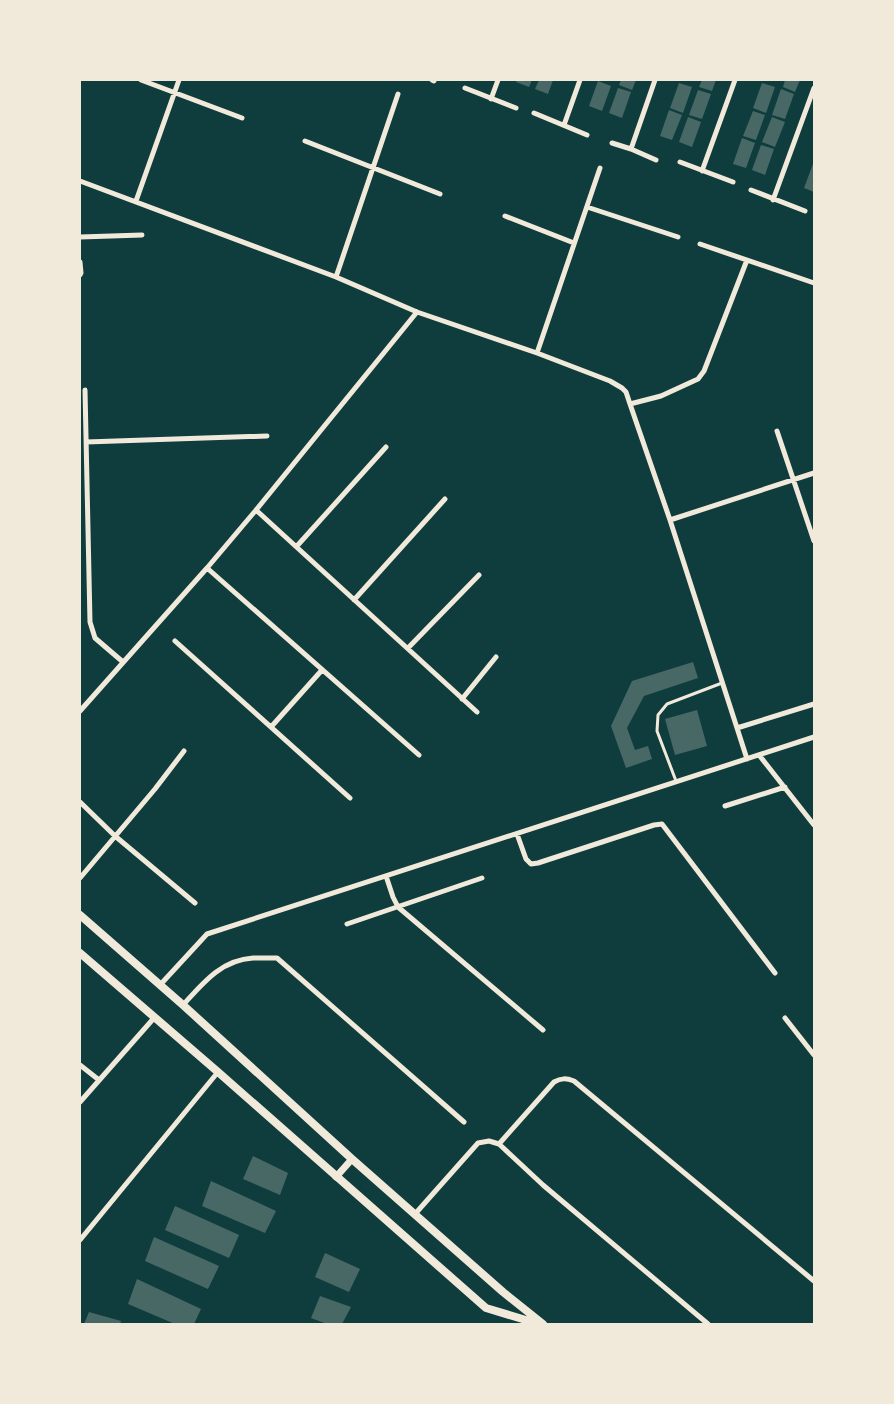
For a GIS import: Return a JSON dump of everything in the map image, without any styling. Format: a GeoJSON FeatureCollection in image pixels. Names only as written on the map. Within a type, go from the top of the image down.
{"type":"FeatureCollection","features":[{"type":"Feature","properties":{"kind":"main road"},"geometry":{"type":"LineString","coordinates":[[80,915],[183,1005],[351,1159],[542,1324]]}},
{"type":"Feature","properties":{"kind":"main road"},"geometry":{"type":"LineString","coordinates":[[80,953],[486,1308],[542,1324]]}},
{"type":"Feature","properties":{"kind":"street"},"geometry":{"type":"LineString","coordinates":[[141,80],[242,118]]}},
{"type":"Feature","properties":{"kind":"street"},"geometry":{"type":"LineString","coordinates":[[136,201],[179,80]]}},
{"type":"Feature","properties":{"kind":"street"},"geometry":{"type":"LineString","coordinates":[[491,99],[498,80]]}},
{"type":"Feature","properties":{"kind":"street"},"geometry":{"type":"LineString","coordinates":[[564,125],[580,80]]}},
{"type":"Feature","properties":{"kind":"street"},"geometry":{"type":"LineString","coordinates":[[632,149],[655,80]]}},
{"type":"Feature","properties":{"kind":"street"},"geometry":{"type":"LineString","coordinates":[[702,171],[735,80]]}},
{"type":"Feature","properties":{"kind":"street"},"geometry":{"type":"LineString","coordinates":[[465,88],[516,108]]}},
{"type":"Feature","properties":{"kind":"street"},"geometry":{"type":"LineString","coordinates":[[773,200],[814,88]]}},
{"type":"Feature","properties":{"kind":"street"},"geometry":{"type":"LineString","coordinates":[[336,277],[398,94]]}},
{"type":"Feature","properties":{"kind":"street"},"geometry":{"type":"LineString","coordinates":[[534,114],[587,135]]}},
{"type":"Feature","properties":{"kind":"street"},"geometry":{"type":"LineString","coordinates":[[304,141],[440,194]]}},
{"type":"Feature","properties":{"kind":"street"},"geometry":{"type":"LineString","coordinates":[[612,143],[656,160]]}},
{"type":"Feature","properties":{"kind":"street"},"geometry":{"type":"LineString","coordinates":[[680,162],[733,182]]}},
{"type":"Feature","properties":{"kind":"street"},"geometry":{"type":"LineString","coordinates":[[537,352],[600,168]]}},
{"type":"Feature","properties":{"kind":"street"},"geometry":{"type":"LineString","coordinates":[[80,182],[336,277],[417,312],[537,352],[622,388],[626,392],[670,520],[747,759]]}},
{"type":"Feature","properties":{"kind":"street"},"geometry":{"type":"LineString","coordinates":[[751,190],[805,211]]}},
{"type":"Feature","properties":{"kind":"street"},"geometry":{"type":"LineString","coordinates":[[587,207],[678,237]]}},
{"type":"Feature","properties":{"kind":"street"},"geometry":{"type":"LineString","coordinates":[[505,216],[574,243]]}},
{"type":"Feature","properties":{"kind":"street"},"geometry":{"type":"LineString","coordinates":[[80,237],[142,235]]}},
{"type":"Feature","properties":{"kind":"street"},"geometry":{"type":"LineString","coordinates":[[700,244],[814,283]]}},
{"type":"Feature","properties":{"kind":"street"},"geometry":{"type":"LineString","coordinates":[[630,404],[661,396],[698,380],[704,371],[747,260]]}},
{"type":"Feature","properties":{"kind":"street"},"geometry":{"type":"LineString","coordinates":[[80,262],[80,275]]}},
{"type":"Feature","properties":{"kind":"street"},"geometry":{"type":"LineString","coordinates":[[80,711],[256,510],[417,312]]}},
{"type":"Feature","properties":{"kind":"street"},"geometry":{"type":"LineString","coordinates":[[85,390],[90,622],[95,638],[123,662]]}},
{"type":"Feature","properties":{"kind":"street"},"geometry":{"type":"LineString","coordinates":[[777,431],[814,541]]}},
{"type":"Feature","properties":{"kind":"street"},"geometry":{"type":"LineString","coordinates":[[86,442],[267,436]]}},
{"type":"Feature","properties":{"kind":"street"},"geometry":{"type":"LineString","coordinates":[[297,546],[386,447]]}},
{"type":"Feature","properties":{"kind":"street"},"geometry":{"type":"LineString","coordinates":[[670,520],[814,473]]}},
{"type":"Feature","properties":{"kind":"street"},"geometry":{"type":"LineString","coordinates":[[354,600],[445,499]]}},
{"type":"Feature","properties":{"kind":"street"},"geometry":{"type":"LineString","coordinates":[[256,510],[477,712]]}},
{"type":"Feature","properties":{"kind":"street"},"geometry":{"type":"LineString","coordinates":[[207,568],[419,754]]}},
{"type":"Feature","properties":{"kind":"street"},"geometry":{"type":"LineString","coordinates":[[408,648],[479,574]]}},
{"type":"Feature","properties":{"kind":"street"},"geometry":{"type":"LineString","coordinates":[[175,641],[350,798]]}},
{"type":"Feature","properties":{"kind":"street"},"geometry":{"type":"LineString","coordinates":[[462,699],[496,657]]}},
{"type":"Feature","properties":{"kind":"street"},"geometry":{"type":"LineString","coordinates":[[271,727],[322,670]]}},
{"type":"Feature","properties":{"kind":"street"},"geometry":{"type":"LineString","coordinates":[[737,728],[814,704]]}},
{"type":"Feature","properties":{"kind":"street"},"geometry":{"type":"LineString","coordinates":[[160,985],[207,934],[814,737]]}},
{"type":"Feature","properties":{"kind":"street"},"geometry":{"type":"LineString","coordinates":[[80,878],[184,751]]}},
{"type":"Feature","properties":{"kind":"street"},"geometry":{"type":"LineString","coordinates":[[759,755],[814,825]]}},
{"type":"Feature","properties":{"kind":"street"},"geometry":{"type":"LineString","coordinates":[[725,806],[785,788]]}},
{"type":"Feature","properties":{"kind":"street"},"geometry":{"type":"LineString","coordinates":[[80,802],[115,837],[195,903]]}},
{"type":"Feature","properties":{"kind":"street"},"geometry":{"type":"LineString","coordinates":[[517,834],[526,859],[531,864],[662,824],[775,973]]}},
{"type":"Feature","properties":{"kind":"street"},"geometry":{"type":"LineString","coordinates":[[386,876],[398,907],[543,1030]]}},
{"type":"Feature","properties":{"kind":"street"},"geometry":{"type":"LineString","coordinates":[[347,924],[482,878]]}},
{"type":"Feature","properties":{"kind":"street"},"geometry":{"type":"LineString","coordinates":[[183,1005],[218,969],[251,958],[277,958],[464,1122]]}},
{"type":"Feature","properties":{"kind":"street"},"geometry":{"type":"LineString","coordinates":[[80,1102],[154,1018]]}},
{"type":"Feature","properties":{"kind":"street"},"geometry":{"type":"LineString","coordinates":[[785,1018],[814,1055]]}},
{"type":"Feature","properties":{"kind":"street"},"geometry":{"type":"LineString","coordinates":[[80,1065],[99,1080]]}},
{"type":"Feature","properties":{"kind":"street"},"geometry":{"type":"LineString","coordinates":[[80,1240],[218,1072]]}},
{"type":"Feature","properties":{"kind":"street"},"geometry":{"type":"LineString","coordinates":[[499,1144],[554,1082],[561,1079],[574,1081],[814,1281]]}},
{"type":"Feature","properties":{"kind":"street"},"geometry":{"type":"LineString","coordinates":[[415,1214],[478,1143],[489,1141],[499,1144],[543,1185],[708,1324]]}},
{"type":"Feature","properties":{"kind":"street"},"geometry":{"type":"LineString","coordinates":[[336,1177],[351,1159]]}},
{"type":"Feature","properties":{"kind":"lane"},"geometry":{"type":"LineString","coordinates":[[676,782],[657,731],[658,715],[667,704],[722,683]]}},
{"type":"Feature","properties":{"kind":"building"},"geometry":{"type":"Polygon","coordinates":[[[517,80],[532,80],[529,87],[516,82],[517,80]]]}},
{"type":"Feature","properties":{"kind":"building"},"geometry":{"type":"Polygon","coordinates":[[[539,80],[553,80],[548,94],[535,89],[539,80]]]}},
{"type":"Feature","properties":{"kind":"building"},"geometry":{"type":"Polygon","coordinates":[[[621,80],[636,80],[632,90],[619,85],[621,80]]]}},
{"type":"Feature","properties":{"kind":"building"},"geometry":{"type":"Polygon","coordinates":[[[702,80],[716,80],[712,91],[699,87],[702,80]]]}},
{"type":"Feature","properties":{"kind":"building"},"geometry":{"type":"Polygon","coordinates":[[[785,80],[800,80],[795,92],[783,87],[785,80]]]}},
{"type":"Feature","properties":{"kind":"building"},"geometry":{"type":"Polygon","coordinates":[[[598,81],[611,86],[602,111],[589,106],[598,81]]]}},
{"type":"Feature","properties":{"kind":"building"},"geometry":{"type":"Polygon","coordinates":[[[679,83],[692,87],[683,113],[670,108],[679,83]]]}},
{"type":"Feature","properties":{"kind":"building"},"geometry":{"type":"Polygon","coordinates":[[[762,83],[775,87],[766,113],[753,108],[762,83]]]}},
{"type":"Feature","properties":{"kind":"building"},"geometry":{"type":"Polygon","coordinates":[[[618,88],[631,92],[622,118],[609,113],[618,88]]]}},
{"type":"Feature","properties":{"kind":"building"},"geometry":{"type":"Polygon","coordinates":[[[781,89],[794,94],[785,119],[772,115],[781,89]]]}},
{"type":"Feature","properties":{"kind":"building"},"geometry":{"type":"Polygon","coordinates":[[[698,90],[711,94],[702,119],[689,115],[698,90]]]}},
{"type":"Feature","properties":{"kind":"building"},"geometry":{"type":"Polygon","coordinates":[[[669,110],[682,115],[672,140],[660,136],[669,110]]]}},
{"type":"Feature","properties":{"kind":"building"},"geometry":{"type":"Polygon","coordinates":[[[753,111],[765,115],[756,140],[743,136],[753,111]]]}},
{"type":"Feature","properties":{"kind":"building"},"geometry":{"type":"Polygon","coordinates":[[[688,117],[701,122],[692,147],[679,142],[688,117]]]}},
{"type":"Feature","properties":{"kind":"building"},"geometry":{"type":"Polygon","coordinates":[[[772,117],[785,122],[775,147],[762,142],[772,117]]]}},
{"type":"Feature","properties":{"kind":"building"},"geometry":{"type":"Polygon","coordinates":[[[742,138],[755,143],[746,168],[733,164],[742,138]]]}},
{"type":"Feature","properties":{"kind":"building"},"geometry":{"type":"Polygon","coordinates":[[[761,145],[774,149],[765,175],[752,170],[761,145]]]}},
{"type":"Feature","properties":{"kind":"building"},"geometry":{"type":"Polygon","coordinates":[[[814,161],[814,192],[804,188],[814,161]]]}},
{"type":"Feature","properties":{"kind":"building"},"geometry":{"type":"Polygon","coordinates":[[[693,662],[698,678],[644,696],[627,728],[635,750],[648,746],[652,759],[626,768],[611,726],[632,681],[693,662]]]}},
{"type":"Feature","properties":{"kind":"building"},"geometry":{"type":"Polygon","coordinates":[[[697,710],[707,746],[675,755],[665,719],[697,710]]]}},
{"type":"Feature","properties":{"kind":"building"},"geometry":{"type":"Polygon","coordinates":[[[253,1156],[288,1173],[280,1195],[243,1179],[253,1156]]]}},
{"type":"Feature","properties":{"kind":"building"},"geometry":{"type":"Polygon","coordinates":[[[211,1181],[276,1211],[265,1233],[202,1206],[211,1181]]]}},
{"type":"Feature","properties":{"kind":"building"},"geometry":{"type":"Polygon","coordinates":[[[175,1206],[239,1235],[229,1258],[165,1230],[175,1206]]]}},
{"type":"Feature","properties":{"kind":"building"},"geometry":{"type":"Polygon","coordinates":[[[154,1237],[219,1266],[208,1289],[145,1261],[154,1237]]]}},
{"type":"Feature","properties":{"kind":"building"},"geometry":{"type":"Polygon","coordinates":[[[325,1253],[360,1269],[349,1292],[315,1277],[325,1253]]]}},
{"type":"Feature","properties":{"kind":"building"},"geometry":{"type":"Polygon","coordinates":[[[137,1279],[201,1309],[194,1324],[175,1324],[128,1304],[137,1279]]]}},
{"type":"Feature","properties":{"kind":"building"},"geometry":{"type":"Polygon","coordinates":[[[320,1296],[351,1307],[342,1324],[327,1324],[311,1318],[320,1296]]]}},
{"type":"Feature","properties":{"kind":"building"},"geometry":{"type":"Polygon","coordinates":[[[89,1312],[121,1321],[120,1324],[84,1324],[89,1312]]]}}]}
